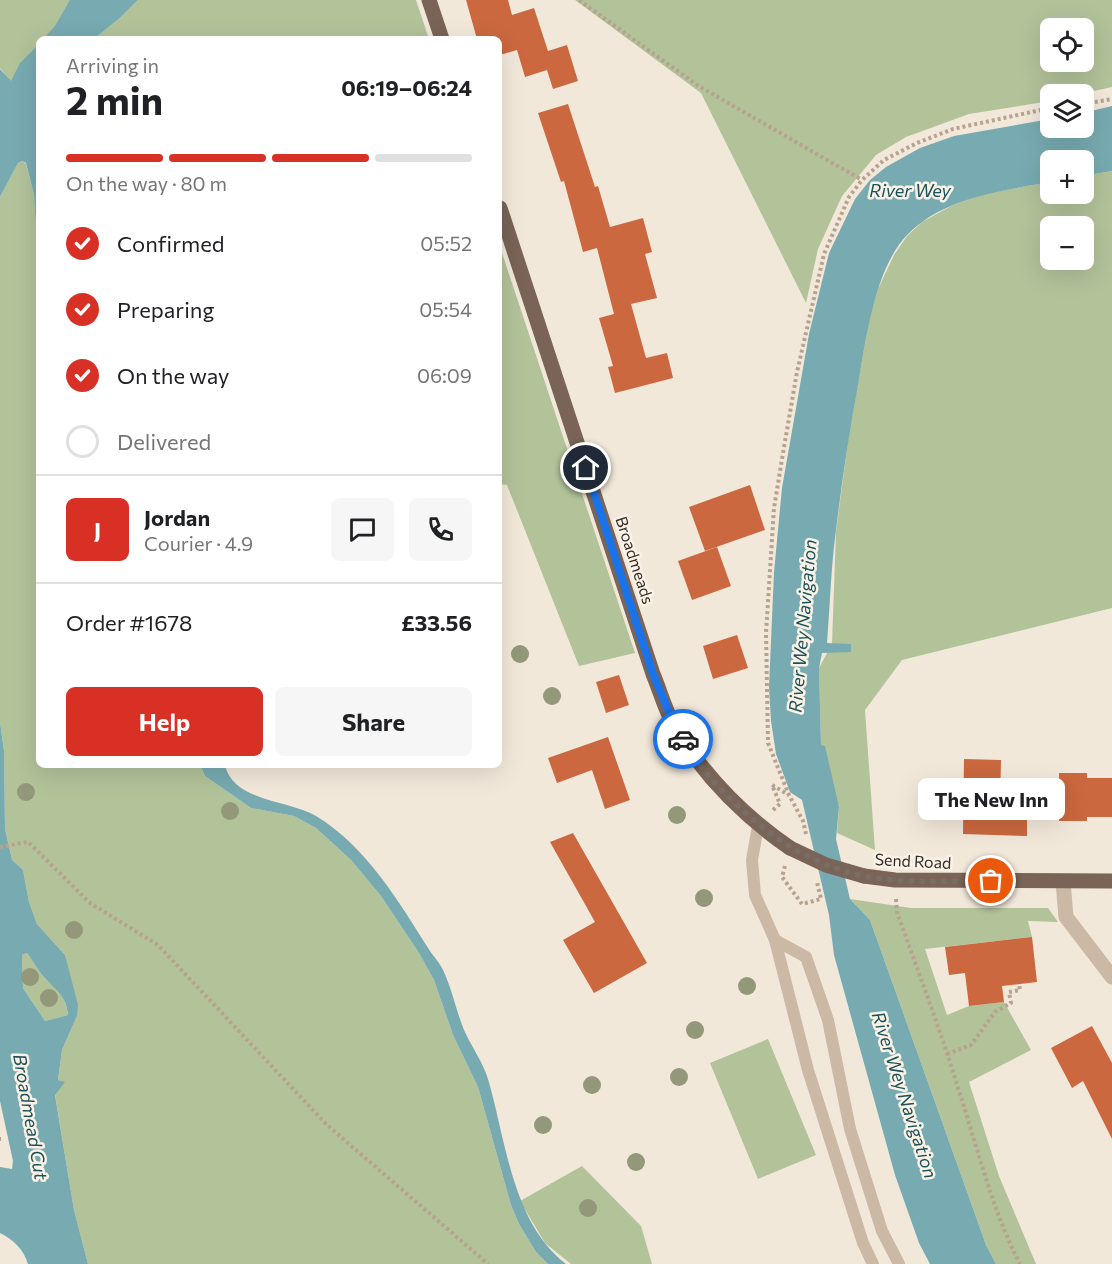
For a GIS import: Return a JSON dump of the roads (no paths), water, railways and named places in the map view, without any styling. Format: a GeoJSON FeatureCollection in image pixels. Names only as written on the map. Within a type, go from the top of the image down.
{"type":"FeatureCollection","features":[{"type":"Feature","properties":{"kind":"main road"},"geometry":{"type":"LineString","coordinates":[[429,0],[441,36]]}},
{"type":"Feature","properties":{"kind":"main road","name":"Broadmeads"},"geometry":{"type":"LineString","coordinates":[[502,214],[653,674],[677,731],[711,779],[758,826],[790,848]]}},
{"type":"Feature","properties":{"kind":"main road","name":"Send Road"},"geometry":{"type":"LineString","coordinates":[[790,848],[826,866],[864,876],[895,880],[1112,881]]}},
{"type":"Feature","properties":{"kind":"street"},"geometry":{"type":"LineString","coordinates":[[1063,882],[1066,916],[1112,976]]}},
{"type":"Feature","properties":{"kind":"lane"},"geometry":{"type":"LineString","coordinates":[[758,826],[752,860],[755,895],[775,940],[808,1070],[863,1243],[873,1264]]}},
{"type":"Feature","properties":{"kind":"lane"},"geometry":{"type":"LineString","coordinates":[[775,940],[806,957],[828,1020],[850,1129],[882,1231],[899,1264]]}},
{"type":"Feature","properties":{"kind":"water"},"geometry":{"type":"Polygon","coordinates":[[[70,0],[138,0],[98,36],[46,36],[55,26],[70,0]]]}},
{"type":"Feature","properties":{"kind":"water"},"geometry":{"type":"Polygon","coordinates":[[[36,47],[36,229],[34,195],[26,163],[22,161],[18,163],[0,197],[0,69],[11,81],[20,63],[36,47]]]}},
{"type":"Feature","properties":{"kind":"water","name":"River Wey"},"geometry":{"type":"Polygon","coordinates":[[[1112,106],[1112,171],[1094,174],[1094,150],[1040,150],[1040,184],[974,198],[938,212],[907,235],[896,250],[879,286],[873,306],[841,493],[834,544],[827,643],[851,644],[851,652],[822,653],[819,668],[821,745],[825,746],[839,807],[836,839],[850,899],[870,920],[986,1245],[996,1264],[930,1264],[919,1243],[895,1175],[834,955],[829,915],[802,800],[790,792],[776,754],[769,687],[774,572],[782,488],[809,334],[829,253],[855,199],[870,180],[886,167],[920,148],[954,136],[1040,121],[1040,138],[1094,138],[1094,110],[1112,106]]]}},
{"type":"Feature","properties":{"kind":"water","name":"Broadmead Cut"},"geometry":{"type":"Polygon","coordinates":[[[0,722],[4,751],[5,829],[12,860],[23,870],[29,902],[37,924],[65,955],[78,1005],[77,1016],[62,1050],[58,1080],[65,1082],[55,1095],[74,1210],[88,1264],[28,1264],[24,1254],[17,1246],[0,1233],[0,1167],[12,1169],[13,1161],[0,1101],[0,722]],[[27,953],[22,955],[23,988],[45,1021],[68,1015],[63,998],[42,975],[27,953]]]}},
{"type":"Feature","properties":{"kind":"water"},"geometry":{"type":"Polygon","coordinates":[[[201,768],[226,768],[230,777],[250,793],[316,816],[351,843],[380,877],[443,970],[464,1030],[488,1079],[506,1154],[522,1204],[548,1247],[566,1264],[548,1264],[536,1252],[519,1224],[511,1205],[478,1087],[453,1035],[434,980],[381,896],[351,860],[316,828],[294,816],[251,808],[205,776],[201,768]]]}},
{"type":"Feature","properties":{"kind":"place","name":"The New Inn"},"geometry":{"type":"Point","coordinates":[991,881]}},
{"type":"Feature","properties":{"kind":"water label","name":"River Wey Navigation"},"geometry":{"type":"Point","coordinates":[803,626]}},
{"type":"Feature","properties":{"kind":"water label","name":"River Wey Navigation"},"geometry":{"type":"Point","coordinates":[904,1095]}}]}
